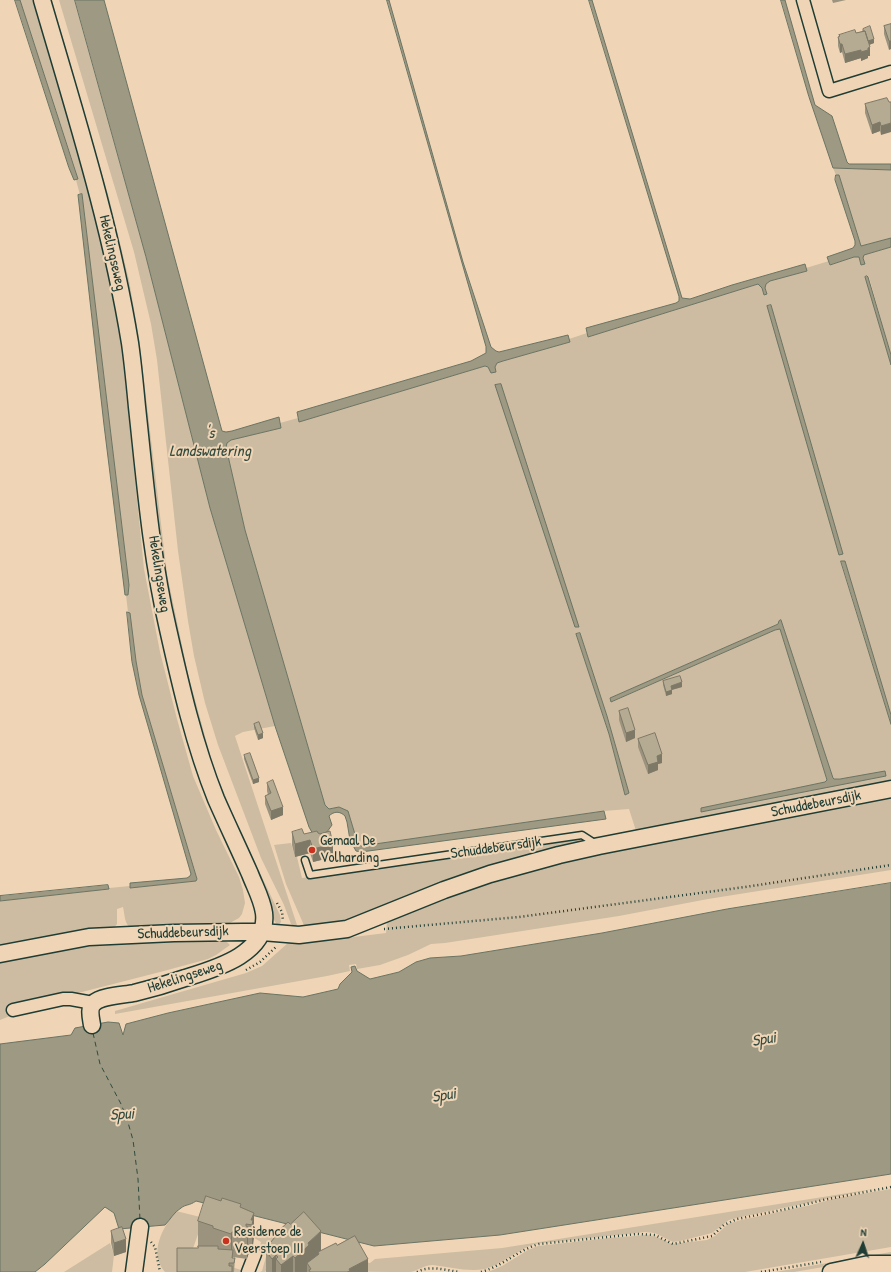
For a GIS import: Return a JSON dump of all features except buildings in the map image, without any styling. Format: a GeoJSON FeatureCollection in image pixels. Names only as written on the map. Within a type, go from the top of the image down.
{"type":"FeatureCollection","features":[{"type":"Feature","properties":{"kind":"main road","name":"Hekelingseweg"},"geometry":{"type":"LineString","coordinates":[[42,0],[89,163],[113,254],[130,346],[147,499],[157,570],[170,641],[190,723],[202,762],[217,801],[262,903],[264,914],[262,932],[255,943],[230,962],[217,968],[136,993],[107,998],[93,1003]]}},
{"type":"Feature","properties":{"kind":"main road","name":"Schuddebeursdijk"},"geometry":{"type":"LineString","coordinates":[[0,954],[89,937],[174,933],[262,932],[299,935],[347,929],[444,890],[490,874],[559,855],[891,789]]}},
{"type":"Feature","properties":{"kind":"main road"},"geometry":{"type":"LineString","coordinates":[[92,1025],[90,1009],[93,1003]]}},
{"type":"Feature","properties":{"kind":"main road"},"geometry":{"type":"LineString","coordinates":[[134,1272],[140,1227]]}},
{"type":"Feature","properties":{"kind":"main road"},"geometry":{"type":"LineString","coordinates":[[833,1272],[869,1264],[891,1264]]}},
{"type":"Feature","properties":{"kind":"main road"},"geometry":{"type":"LineString","coordinates":[[833,1272],[839,1272]]}},
{"type":"Feature","properties":{"kind":"street"},"geometry":{"type":"LineString","coordinates":[[803,0],[829,91],[891,72]]}},
{"type":"Feature","properties":{"kind":"street"},"geometry":{"type":"LineString","coordinates":[[13,1010],[63,999],[93,1003]]}},
{"type":"Feature","properties":{"kind":"street"},"geometry":{"type":"LineString","coordinates":[[248,1272],[254,1254]]}},
{"type":"Feature","properties":{"kind":"lane","name":"Schuddebeursdijk"},"geometry":{"type":"LineString","coordinates":[[305,860],[310,875],[582,835],[599,846]]}},
{"type":"Feature","properties":{"kind":"path"},"geometry":{"type":"LineString","coordinates":[[365,922],[385,930],[519,917],[745,887],[891,865]]}},
{"type":"Feature","properties":{"kind":"path"},"geometry":{"type":"LineString","coordinates":[[277,901],[282,912],[284,924],[282,933]]}},
{"type":"Feature","properties":{"kind":"path"},"geometry":{"type":"LineString","coordinates":[[481,1272],[498,1266],[529,1247],[539,1244],[637,1234],[655,1235],[673,1244],[712,1236],[724,1225],[737,1219],[891,1187]]}},
{"type":"Feature","properties":{"kind":"path"},"geometry":{"type":"LineString","coordinates":[[155,1247],[160,1272]]}},
{"type":"Feature","properties":{"kind":"path"},"geometry":{"type":"LineString","coordinates":[[417,1272],[426,1268],[438,1268],[459,1272]]}},
{"type":"Feature","properties":{"kind":"shaded area"},"geometry":{"type":"Polygon","coordinates":[[[20,0],[34,0],[101,233],[117,311],[121,339],[144,569],[160,652],[193,776],[216,830],[239,877],[245,903],[242,914],[239,918],[228,924],[132,929],[126,922],[123,907],[117,909],[117,924],[112,930],[0,948],[0,901],[109,888],[130,886],[130,888],[196,881],[197,878],[142,695],[136,661],[130,613],[128,612],[126,595],[128,594],[129,585],[82,194],[80,195],[76,180],[78,179],[75,168],[20,0]]]}},
{"type":"Feature","properties":{"kind":"shaded area"},"geometry":{"type":"Polygon","coordinates":[[[48,0],[52,0],[109,198],[129,280],[139,338],[167,574],[188,674],[214,769],[241,833],[280,915],[281,922],[278,926],[272,917],[268,902],[211,768],[181,657],[164,575],[141,376],[126,281],[106,199],[48,0]]]}},
{"type":"Feature","properties":{"kind":"shaded area"},"geometry":{"type":"Polygon","coordinates":[[[59,0],[75,0],[146,257],[210,508],[275,726],[243,732],[235,736],[298,928],[297,930],[291,924],[284,905],[261,858],[218,745],[205,703],[194,656],[178,551],[157,360],[151,324],[134,252],[59,0]]]}},
{"type":"Feature","properties":{"kind":"shaded area"},"geometry":{"type":"Polygon","coordinates":[[[833,168],[891,170],[891,238],[861,246],[839,175],[836,175],[833,168]]]}},
{"type":"Feature","properties":{"kind":"shaded area"},"geometry":{"type":"Polygon","coordinates":[[[891,247],[891,355],[869,277],[865,277],[891,365],[891,715],[845,561],[841,562],[891,724],[891,785],[637,834],[629,809],[604,811],[361,846],[357,842],[348,811],[339,807],[329,809],[325,805],[245,530],[226,447],[227,443],[231,440],[281,428],[280,423],[298,418],[299,422],[485,366],[496,372],[495,367],[497,363],[570,342],[569,339],[587,333],[588,337],[758,284],[762,288],[764,295],[767,293],[765,288],[766,284],[770,281],[807,271],[806,268],[829,261],[830,265],[854,257],[859,257],[861,265],[865,264],[863,257],[864,255],[891,247]],[[769,305],[842,554],[771,305],[769,305]],[[781,620],[776,625],[610,698],[612,702],[780,629],[827,780],[826,782],[701,808],[886,776],[833,778],[781,620]],[[580,633],[576,634],[609,734],[625,795],[629,793],[607,716],[580,633]]]}},
{"type":"Feature","properties":{"kind":"shaded area"},"geometry":{"type":"Polygon","coordinates":[[[891,797],[891,870],[708,899],[619,916],[431,944],[408,955],[380,965],[357,969],[356,964],[349,965],[350,971],[327,976],[115,1014],[115,1011],[246,973],[262,966],[288,943],[313,942],[386,933],[387,922],[397,917],[487,884],[551,865],[891,797]]]}},
{"type":"Feature","properties":{"kind":"shaded area"},"geometry":{"type":"Polygon","coordinates":[[[580,839],[581,843],[343,922],[306,930],[286,884],[274,845],[291,843],[295,857],[297,857],[302,878],[562,840],[580,839]]]}},
{"type":"Feature","properties":{"kind":"shaded area"},"geometry":{"type":"Polygon","coordinates":[[[212,938],[224,939],[230,945],[208,959],[82,992],[10,1007],[10,1016],[0,1020],[0,961],[79,947],[212,938]]]}},
{"type":"Feature","properties":{"kind":"shaded area"},"geometry":{"type":"Polygon","coordinates":[[[873,1189],[729,1220],[712,1233],[680,1241],[673,1242],[655,1233],[645,1232],[534,1244],[491,1267],[478,1270],[465,1270],[433,1265],[410,1272],[364,1272],[337,1270],[315,1249],[370,1263],[375,1259],[502,1248],[873,1189]]]}},
{"type":"Feature","properties":{"kind":"shaded area"},"geometry":{"type":"Polygon","coordinates":[[[891,1189],[891,1247],[745,1272],[488,1272],[538,1246],[646,1235],[657,1237],[672,1244],[707,1240],[715,1236],[728,1224],[741,1220],[837,1198],[891,1189]]]}},
{"type":"Feature","properties":{"kind":"shaded area"},"geometry":{"type":"Polygon","coordinates":[[[176,1211],[298,1241],[265,1272],[260,1272],[262,1271],[267,1253],[258,1254],[261,1242],[251,1236],[203,1220],[191,1254],[241,1270],[243,1272],[165,1272],[160,1265],[158,1257],[159,1240],[166,1225],[176,1211]]]}},
{"type":"Feature","properties":{"kind":"shaded area"},"geometry":{"type":"Polygon","coordinates":[[[110,1243],[114,1255],[112,1272],[64,1272],[110,1243]]]}},
{"type":"Feature","properties":{"kind":"shaded area"},"geometry":{"type":"Polygon","coordinates":[[[891,1252],[891,1260],[870,1259],[794,1272],[775,1272],[891,1252]]]}},
{"type":"Feature","properties":{"kind":"water"},"geometry":{"type":"Polygon","coordinates":[[[15,0],[20,0],[78,179],[74,180],[69,168],[15,0]]]}},
{"type":"Feature","properties":{"kind":"water","name":"'s Landswatering"},"geometry":{"type":"Polygon","coordinates":[[[75,0],[104,0],[222,431],[232,431],[279,417],[281,428],[231,440],[227,443],[226,447],[245,530],[325,805],[329,809],[339,807],[348,811],[357,841],[361,846],[604,811],[606,819],[361,852],[356,851],[350,840],[345,816],[337,812],[329,816],[332,825],[327,832],[314,836],[309,827],[275,726],[210,508],[146,257],[75,0]]]}},
{"type":"Feature","properties":{"kind":"water"},"geometry":{"type":"Polygon","coordinates":[[[387,0],[389,0],[463,262],[491,347],[499,352],[568,335],[570,342],[497,363],[495,367],[496,372],[491,373],[488,367],[485,366],[299,422],[297,412],[471,361],[486,353],[486,347],[387,0]]]}},
{"type":"Feature","properties":{"kind":"water"},"geometry":{"type":"Polygon","coordinates":[[[589,0],[592,0],[682,298],[690,299],[805,264],[807,271],[770,281],[766,284],[765,288],[767,294],[764,295],[762,288],[758,284],[588,337],[586,328],[679,301],[589,0]]]}},
{"type":"Feature","properties":{"kind":"water"},"geometry":{"type":"Polygon","coordinates":[[[781,0],[785,0],[815,105],[832,116],[847,162],[849,164],[891,164],[891,170],[833,168],[809,97],[781,0]]]}},
{"type":"Feature","properties":{"kind":"water"},"geometry":{"type":"Polygon","coordinates":[[[836,175],[839,175],[861,246],[891,238],[891,247],[864,255],[863,258],[865,264],[861,265],[859,257],[854,257],[830,265],[827,257],[853,248],[855,245],[835,180],[836,175]]]}},
{"type":"Feature","properties":{"kind":"water"},"geometry":{"type":"Polygon","coordinates":[[[82,194],[129,585],[128,595],[125,595],[104,425],[78,195],[82,194]]]}},
{"type":"Feature","properties":{"kind":"water"},"geometry":{"type":"Polygon","coordinates":[[[867,276],[891,355],[891,365],[865,277],[867,276]]]}},
{"type":"Feature","properties":{"kind":"water"},"geometry":{"type":"Polygon","coordinates":[[[771,305],[843,554],[839,555],[767,306],[771,305]]]}},
{"type":"Feature","properties":{"kind":"water"},"geometry":{"type":"Polygon","coordinates":[[[501,384],[579,627],[575,627],[495,385],[501,384]]]}},
{"type":"Feature","properties":{"kind":"water"},"geometry":{"type":"Polygon","coordinates":[[[841,561],[845,561],[891,715],[891,724],[841,561]]]}},
{"type":"Feature","properties":{"kind":"water"},"geometry":{"type":"Polygon","coordinates":[[[127,612],[130,613],[142,695],[197,879],[196,881],[130,888],[130,883],[187,878],[191,874],[139,695],[132,662],[127,612]]]}},
{"type":"Feature","properties":{"kind":"water"},"geometry":{"type":"Polygon","coordinates":[[[781,620],[833,778],[840,779],[885,771],[886,776],[701,812],[701,808],[825,782],[827,780],[780,629],[611,702],[610,698],[776,625],[781,620]]]}},
{"type":"Feature","properties":{"kind":"water"},"geometry":{"type":"Polygon","coordinates":[[[580,633],[607,716],[629,793],[625,795],[609,734],[576,634],[580,633]]]}},
{"type":"Feature","properties":{"kind":"water","name":"Spui"},"geometry":{"type":"Polygon","coordinates":[[[891,883],[891,1174],[500,1235],[374,1246],[196,1201],[184,1206],[174,1214],[165,1225],[119,1229],[114,1213],[105,1207],[35,1272],[0,1272],[0,1044],[71,1035],[75,1028],[108,1022],[119,1023],[123,1035],[126,1024],[168,1013],[260,993],[303,997],[338,989],[340,984],[352,972],[351,967],[355,966],[357,971],[370,979],[399,972],[416,962],[430,958],[461,956],[602,933],[727,909],[891,883]]]}},
{"type":"Feature","properties":{"kind":"water"},"geometry":{"type":"Polygon","coordinates":[[[108,885],[109,889],[0,901],[0,896],[108,885]]]}},
{"type":"Feature","properties":{"kind":"ferry route"},"geometry":{"type":"LineString","coordinates":[[93,1033],[100,1064],[121,1104],[133,1140],[138,1179],[140,1220]]}},
{"type":"Feature","properties":{"kind":"place","name":"Gemaal De Volharding"},"geometry":{"type":"Point","coordinates":[312,850]}},
{"type":"Feature","properties":{"kind":"place","name":"Residence de Veerstoep III"},"geometry":{"type":"Point","coordinates":[226,1241]}}]}
